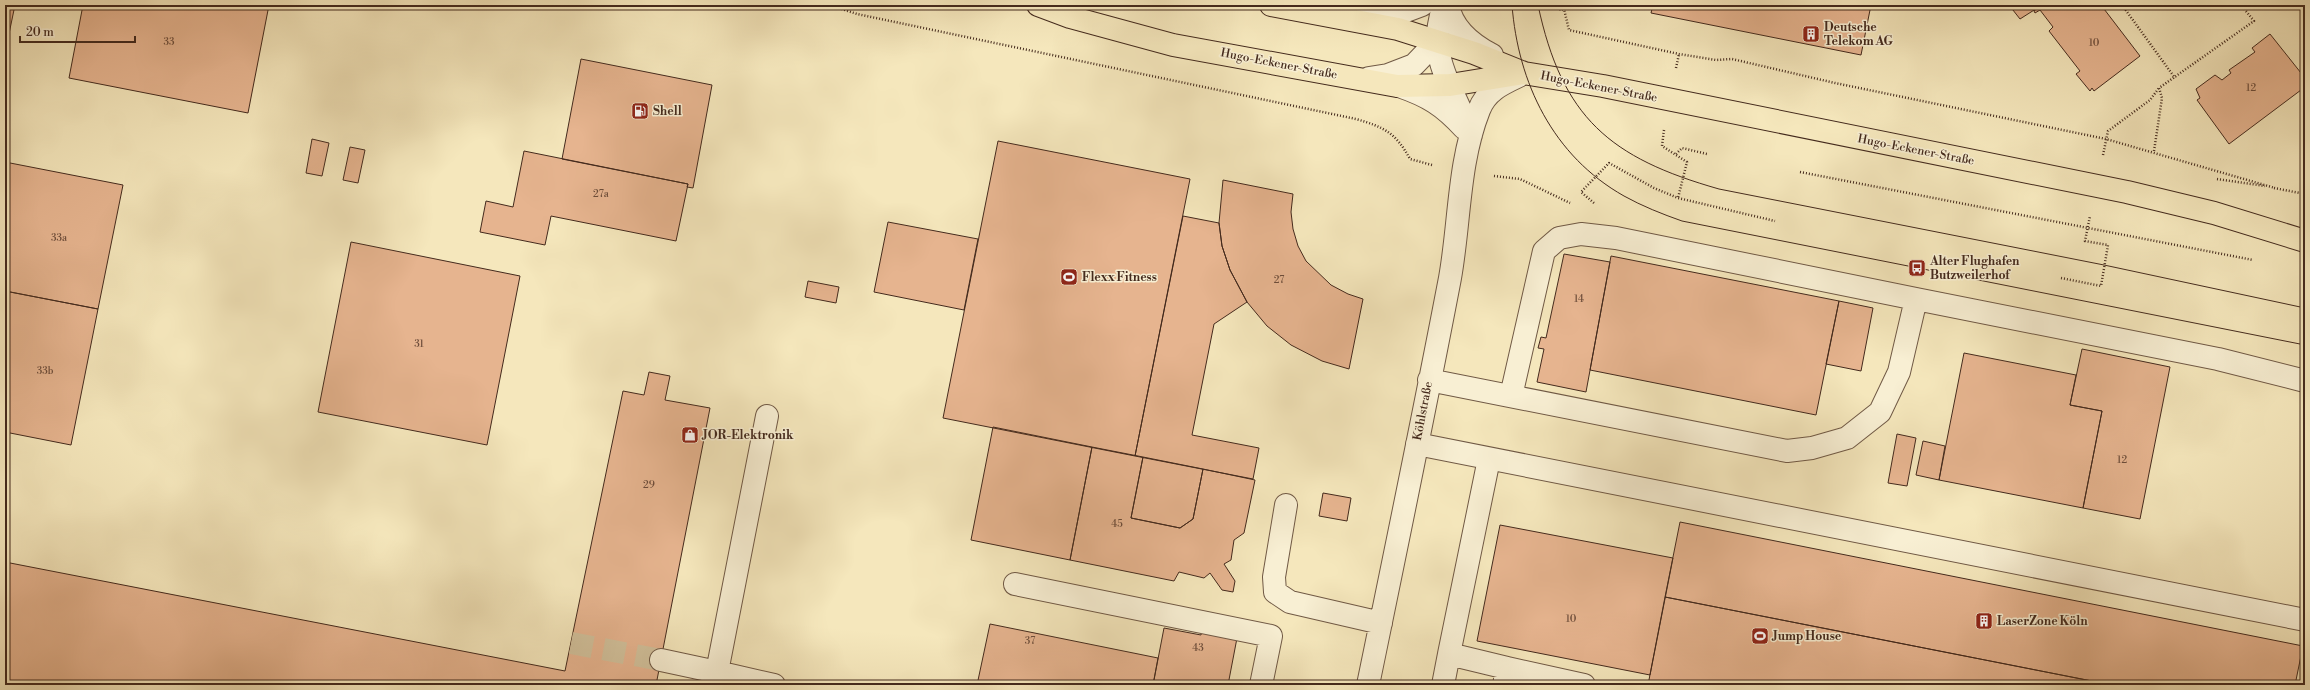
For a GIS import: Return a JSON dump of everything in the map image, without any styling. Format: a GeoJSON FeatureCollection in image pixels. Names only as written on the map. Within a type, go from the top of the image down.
{"type":"FeatureCollection","features":[{"type":"Feature","properties":{"kind":"main road","name":"Hugo-Eckener-Straße"},"geometry":{"type":"LineString","coordinates":[[1038,5],[1070,17],[1173,45],[1397,86],[1450,85],[1524,73]]}},
{"type":"Feature","properties":{"kind":"main road","name":"Hugo-Eckener-Straße"},"geometry":{"type":"LineString","coordinates":[[1271,5],[1349,18],[1437,41],[1524,73],[1603,86],[2097,186],[2214,213],[2305,241]]}},
{"type":"Feature","properties":{"kind":"street"},"geometry":{"type":"LineString","coordinates":[[1349,18],[1390,17],[1422,5]]}},
{"type":"Feature","properties":{"kind":"street"},"geometry":{"type":"LineString","coordinates":[[1360,80],[1388,75],[1414,65],[1437,41],[1443,5]]}},
{"type":"Feature","properties":{"kind":"street"},"geometry":{"type":"LineString","coordinates":[[1448,5],[1450,14],[1464,37],[1524,73]]}},
{"type":"Feature","properties":{"kind":"street","name":"Köhlstraße"},"geometry":{"type":"LineString","coordinates":[[1437,41],[1441,64],[1463,111],[1471,135]]}},
{"type":"Feature","properties":{"kind":"street","name":"Köhlstraße"},"geometry":{"type":"LineString","coordinates":[[1368,685],[1450,276],[1464,170],[1471,135],[1479,108],[1492,90],[1524,73]]}},
{"type":"Feature","properties":{"kind":"street"},"geometry":{"type":"LineString","coordinates":[[1397,86],[1425,95],[1450,113],[1471,135]]}},
{"type":"Feature","properties":{"kind":"street"},"geometry":{"type":"LineString","coordinates":[[1511,396],[1544,251],[1559,238],[1580,234],[1616,238],[2218,359],[2305,381]]}},
{"type":"Feature","properties":{"kind":"street"},"geometry":{"type":"LineString","coordinates":[[1429,380],[1787,451],[1812,448],[1847,438],[1880,412],[1899,372],[1916,299]]}},
{"type":"Feature","properties":{"kind":"street"},"geometry":{"type":"LineString","coordinates":[[717,672],[767,416]]}},
{"type":"Feature","properties":{"kind":"street"},"geometry":{"type":"LineString","coordinates":[[1417,444],[2305,620]]}},
{"type":"Feature","properties":{"kind":"street"},"geometry":{"type":"LineString","coordinates":[[1442,685],[1489,459]]}},
{"type":"Feature","properties":{"kind":"street"},"geometry":{"type":"LineString","coordinates":[[1286,505],[1274,576],[1275,592],[1290,602],[1381,623]]}},
{"type":"Feature","properties":{"kind":"street"},"geometry":{"type":"LineString","coordinates":[[1016,584],[1271,636],[1261,685]]}},
{"type":"Feature","properties":{"kind":"street"},"geometry":{"type":"LineString","coordinates":[[1449,654],[1505,676],[1584,685]]}},
{"type":"Feature","properties":{"kind":"street"},"geometry":{"type":"LineString","coordinates":[[661,660],[774,685]]}},
{"type":"Feature","properties":{"kind":"path"},"geometry":{"type":"LineString","coordinates":[[830,5],[857,14],[1356,119],[1374,124],[1388,132],[1401,142],[1410,159],[1520,179],[1577,206]]}},
{"type":"Feature","properties":{"kind":"path"},"geometry":{"type":"LineString","coordinates":[[895,5],[943,8],[956,5]]}},
{"type":"Feature","properties":{"kind":"path"},"geometry":{"type":"LineString","coordinates":[[1539,5],[1563,10]]}},
{"type":"Feature","properties":{"kind":"path"},"geometry":{"type":"LineString","coordinates":[[1564,5],[1563,10],[1569,30],[1679,54],[1716,60],[1732,59],[1835,84],[2106,139],[2154,151],[2275,188],[2305,194]]}},
{"type":"Feature","properties":{"kind":"path"},"geometry":{"type":"LineString","coordinates":[[2122,5],[2175,78]]}},
{"type":"Feature","properties":{"kind":"path"},"geometry":{"type":"LineString","coordinates":[[2106,139],[2108,131],[2150,100],[2159,88],[2254,22],[2241,5]]}},
{"type":"Feature","properties":{"kind":"path"},"geometry":{"type":"LineString","coordinates":[[2154,151],[2162,98],[2159,88]]}},
{"type":"Feature","properties":{"kind":"path"},"geometry":{"type":"LineString","coordinates":[[1676,154],[1682,148],[1707,154]]}},
{"type":"Feature","properties":{"kind":"path"},"geometry":{"type":"LineString","coordinates":[[1594,209],[1597,205],[1581,192],[1610,163],[1672,196],[1775,221]]}},
{"type":"Feature","properties":{"kind":"path"},"geometry":{"type":"LineString","coordinates":[[1800,172],[2258,261]]}},
{"type":"Feature","properties":{"kind":"path"},"geometry":{"type":"LineString","coordinates":[[2061,278],[2101,286],[2108,245],[2085,241],[2097,186]]}},
{"type":"Feature","properties":{"kind":"building"},"geometry":{"type":"Polygon","coordinates":[[[5,5],[15,5],[5,53],[5,5]]]}},
{"type":"Feature","properties":{"kind":"building"},"geometry":{"type":"Polygon","coordinates":[[[83,5],[269,5],[248,113],[69,78],[83,5]]]}},
{"type":"Feature","properties":{"kind":"building","name":"Deutsche Telekom AG"},"geometry":{"type":"Polygon","coordinates":[[[1653,5],[1871,5],[1861,55],[1651,13],[1653,5]]]}},
{"type":"Feature","properties":{"kind":"building"},"geometry":{"type":"Polygon","coordinates":[[[2009,5],[2042,5],[2020,19],[2009,5]]]}},
{"type":"Feature","properties":{"kind":"building"},"geometry":{"type":"Polygon","coordinates":[[[2042,5],[2101,5],[2140,56],[2094,91],[2092,88],[2090,91],[2076,74],[2080,71],[2049,31],[2053,27],[2040,10],[2035,13],[2034,11],[2042,5]]]}},
{"type":"Feature","properties":{"kind":"building"},"geometry":{"type":"Polygon","coordinates":[[[2270,34],[2305,78],[2305,87],[2229,144],[2197,100],[2200,98],[2196,89],[2215,75],[2222,80],[2231,73],[2229,70],[2255,52],[2252,48],[2270,34]]]}},
{"type":"Feature","properties":{"kind":"building"},"geometry":{"type":"Polygon","coordinates":[[[581,59],[712,85],[693,188],[687,187],[688,184],[562,159],[581,59]]]}},
{"type":"Feature","properties":{"kind":"building"},"geometry":{"type":"Polygon","coordinates":[[[312,139],[329,143],[322,176],[306,173],[312,139]]]}},
{"type":"Feature","properties":{"kind":"building"},"geometry":{"type":"Polygon","coordinates":[[[998,141],[1190,179],[1135,456],[943,418],[998,141]]]}},
{"type":"Feature","properties":{"kind":"building"},"geometry":{"type":"Polygon","coordinates":[[[350,147],[365,150],[358,183],[343,180],[350,147]]]}},
{"type":"Feature","properties":{"kind":"building"},"geometry":{"type":"Polygon","coordinates":[[[524,151],[688,184],[676,241],[551,216],[545,245],[480,232],[486,201],[513,207],[524,151]]]}},
{"type":"Feature","properties":{"kind":"building"},"geometry":{"type":"Polygon","coordinates":[[[5,162],[123,185],[98,309],[5,291],[5,162]]]}},
{"type":"Feature","properties":{"kind":"building"},"geometry":{"type":"Polygon","coordinates":[[[1223,180],[1293,194],[1291,212],[1293,229],[1298,246],[1306,261],[1331,285],[1348,294],[1363,299],[1349,369],[1322,361],[1291,345],[1267,326],[1247,302],[1230,270],[1222,246],[1219,223],[1223,180]]]}},
{"type":"Feature","properties":{"kind":"building"},"geometry":{"type":"Polygon","coordinates":[[[1183,216],[1219,223],[1222,246],[1230,270],[1247,302],[1214,324],[1192,435],[1259,448],[1253,479],[1135,456],[1183,216]]]}},
{"type":"Feature","properties":{"kind":"building"},"geometry":{"type":"Polygon","coordinates":[[[888,222],[978,239],[964,310],[874,292],[888,222]]]}},
{"type":"Feature","properties":{"kind":"building"},"geometry":{"type":"Polygon","coordinates":[[[351,242],[520,276],[487,445],[318,412],[351,242]]]}},
{"type":"Feature","properties":{"kind":"building"},"geometry":{"type":"Polygon","coordinates":[[[1564,254],[1610,262],[1586,392],[1537,382],[1544,349],[1538,348],[1541,337],[1546,338],[1564,254]]]}},
{"type":"Feature","properties":{"kind":"building"},"geometry":{"type":"Polygon","coordinates":[[[1611,256],[1839,301],[1816,415],[1590,370],[1611,256]]]}},
{"type":"Feature","properties":{"kind":"building"},"geometry":{"type":"Polygon","coordinates":[[[808,281],[839,287],[836,303],[805,297],[808,281]]]}},
{"type":"Feature","properties":{"kind":"building"},"geometry":{"type":"Polygon","coordinates":[[[5,291],[98,309],[71,445],[5,432],[5,291]]]}},
{"type":"Feature","properties":{"kind":"building"},"geometry":{"type":"Polygon","coordinates":[[[1839,301],[1873,308],[1861,371],[1826,364],[1839,301]]]}},
{"type":"Feature","properties":{"kind":"building"},"geometry":{"type":"Polygon","coordinates":[[[2082,349],[2170,367],[2140,519],[2083,508],[2102,411],[2070,405],[2082,349]]]}},
{"type":"Feature","properties":{"kind":"building"},"geometry":{"type":"Polygon","coordinates":[[[1964,353],[2076,375],[2070,405],[2102,411],[2083,508],[1939,480],[1964,353]]]}},
{"type":"Feature","properties":{"kind":"building"},"geometry":{"type":"Polygon","coordinates":[[[649,372],[670,376],[665,400],[710,408],[656,685],[5,685],[5,562],[565,671],[623,391],[644,395],[649,372]]]}},
{"type":"Feature","properties":{"kind":"building"},"geometry":{"type":"Polygon","coordinates":[[[993,427],[1092,447],[1070,560],[971,540],[993,427]]]}},
{"type":"Feature","properties":{"kind":"building"},"geometry":{"type":"Polygon","coordinates":[[[1897,434],[1916,438],[1907,486],[1888,483],[1897,434]]]}},
{"type":"Feature","properties":{"kind":"building"},"geometry":{"type":"Polygon","coordinates":[[[1923,441],[1945,446],[1939,480],[1916,475],[1923,441]]]}},
{"type":"Feature","properties":{"kind":"building"},"geometry":{"type":"Polygon","coordinates":[[[1092,447],[1143,457],[1131,518],[1180,528],[1193,519],[1203,469],[1255,480],[1244,533],[1234,540],[1231,560],[1224,564],[1235,581],[1233,592],[1222,590],[1210,573],[1204,578],[1179,572],[1174,581],[1070,560],[1092,447]]]}},
{"type":"Feature","properties":{"kind":"building"},"geometry":{"type":"Polygon","coordinates":[[[1143,457],[1203,469],[1193,519],[1180,528],[1131,518],[1143,457]]]}},
{"type":"Feature","properties":{"kind":"building"},"geometry":{"type":"Polygon","coordinates":[[[1323,493],[1351,498],[1347,521],[1319,516],[1323,493]]]}},
{"type":"Feature","properties":{"kind":"building","name":"LaserZone Köln"},"geometry":{"type":"Polygon","coordinates":[[[1680,522],[2303,646],[2295,685],[2112,685],[1665,597],[1680,522]]]}},
{"type":"Feature","properties":{"kind":"building"},"geometry":{"type":"Polygon","coordinates":[[[1500,525],[1673,558],[1650,675],[1477,641],[1500,525]]]}},
{"type":"Feature","properties":{"kind":"building","name":"Jump House"},"geometry":{"type":"Polygon","coordinates":[[[1665,597],[2112,685],[1648,685],[1665,597]]]}},
{"type":"Feature","properties":{"kind":"building"},"geometry":{"type":"Polygon","coordinates":[[[990,624],[1158,658],[1153,685],[977,685],[990,624]]]}},
{"type":"Feature","properties":{"kind":"building"},"geometry":{"type":"Polygon","coordinates":[[[1164,628],[1201,635],[1202,630],[1237,638],[1228,685],[1153,685],[1164,628]]]}},
{"type":"Feature","properties":{"kind":"tunnel"},"geometry":{"type":"LineString","coordinates":[[571,643],[661,660]]}},
{"type":"Feature","properties":{"kind":"tram line"},"geometry":{"type":"LineString","coordinates":[[1512,5],[1522,62],[1531,89],[1544,115],[1559,139],[1577,160],[1599,180],[1624,196],[1652,210],[1682,221],[2305,345]]}},
{"type":"Feature","properties":{"kind":"tram line"},"geometry":{"type":"LineString","coordinates":[[1538,5],[1548,44],[1561,77],[1577,105],[1597,128],[1620,147],[1648,163],[1681,177],[1719,189],[2104,265],[2305,308]]}},
{"type":"Feature","properties":{"kind":"place","name":"Deutsche Telekom AG"},"geometry":{"type":"Point","coordinates":[1811,34]}},
{"type":"Feature","properties":{"kind":"place","name":"Shell"},"geometry":{"type":"Point","coordinates":[640,111]}},
{"type":"Feature","properties":{"kind":"place","name":"Alter Flughafen Butzweilerhof"},"geometry":{"type":"Point","coordinates":[1917,268]}},
{"type":"Feature","properties":{"kind":"place","name":"Flexx Fitness"},"geometry":{"type":"Point","coordinates":[1069,277]}},
{"type":"Feature","properties":{"kind":"place","name":"JOR-Elektronik"},"geometry":{"type":"Point","coordinates":[690,435]}},
{"type":"Feature","properties":{"kind":"place","name":"LaserZone Köln"},"geometry":{"type":"Point","coordinates":[1984,621]}},
{"type":"Feature","properties":{"kind":"place","name":"Jump House"},"geometry":{"type":"Point","coordinates":[1760,636]}}]}
